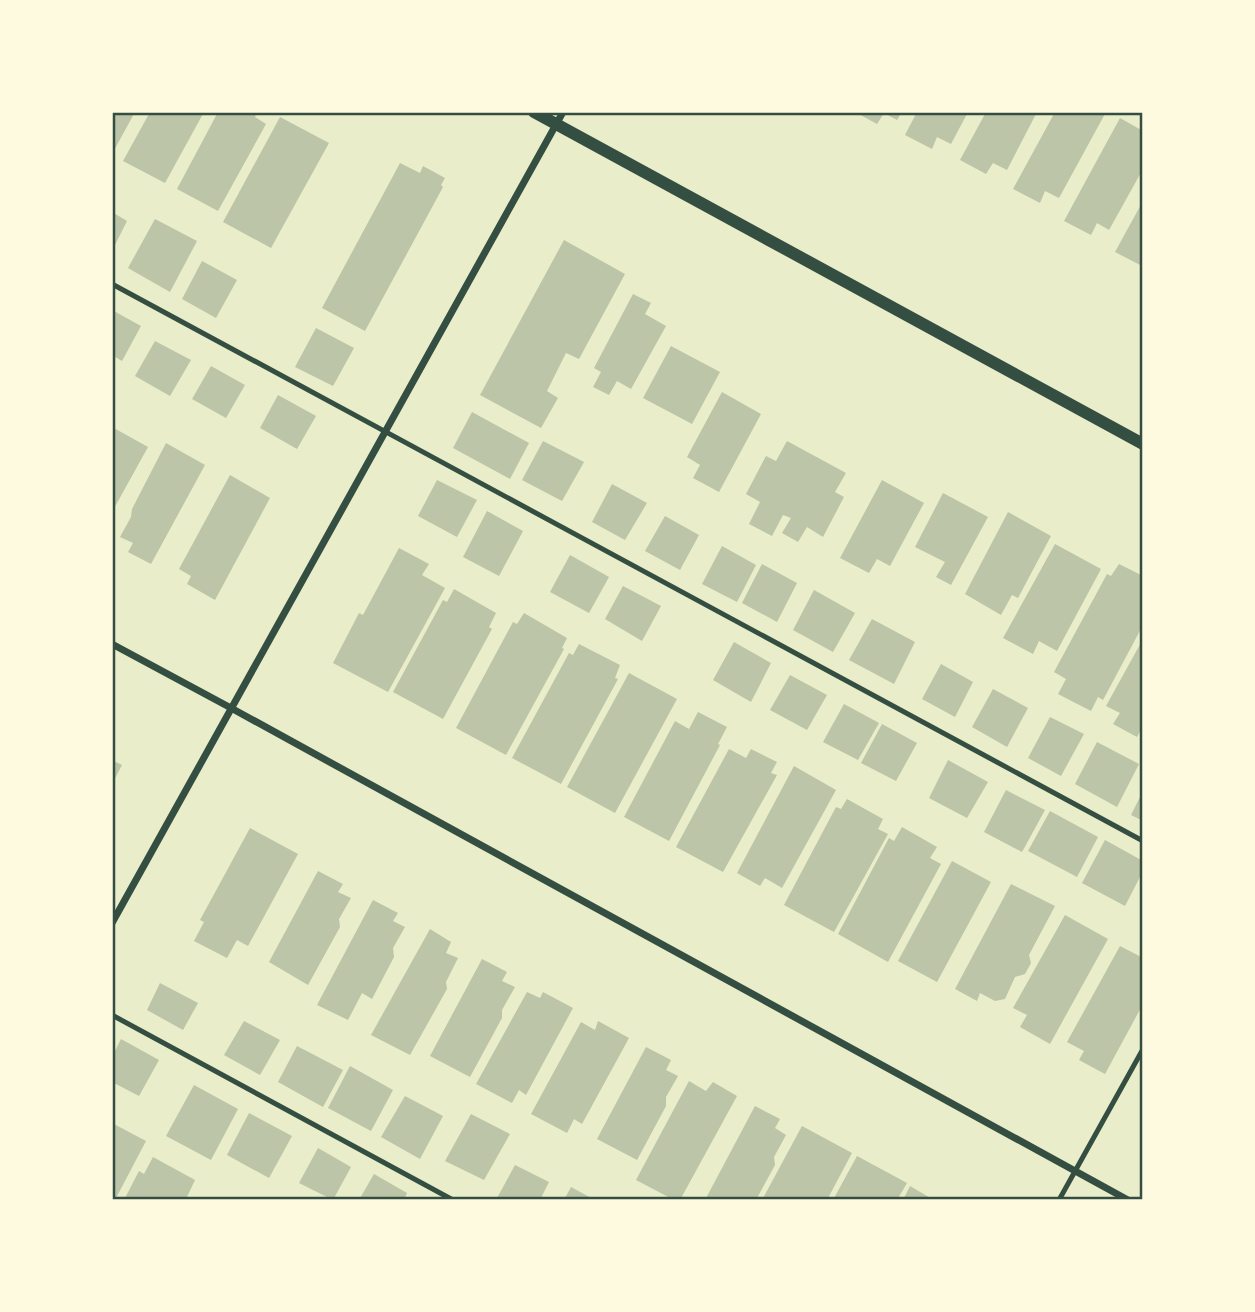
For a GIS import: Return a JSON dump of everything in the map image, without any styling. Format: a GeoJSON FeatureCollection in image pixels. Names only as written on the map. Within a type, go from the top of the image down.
{"type":"FeatureCollection","features":[{"type":"Feature","properties":{"kind":"street"},"geometry":{"type":"LineString","coordinates":[[534,112],[1143,444]]}},
{"type":"Feature","properties":{"kind":"street"},"geometry":{"type":"LineString","coordinates":[[112,923],[563,112]]}},
{"type":"Feature","properties":{"kind":"street"},"geometry":{"type":"LineString","coordinates":[[112,644],[1128,1200]]}},
{"type":"Feature","properties":{"kind":"lane"},"geometry":{"type":"LineString","coordinates":[[112,284],[1143,841]]}},
{"type":"Feature","properties":{"kind":"lane"},"geometry":{"type":"LineString","coordinates":[[112,1015],[453,1200]]}},
{"type":"Feature","properties":{"kind":"lane"},"geometry":{"type":"LineString","coordinates":[[1059,1200],[1143,1049]]}},
{"type":"Feature","properties":{"kind":"building"},"geometry":{"type":"Polygon","coordinates":[[[112,112],[135,112],[112,154],[112,112]]]}},
{"type":"Feature","properties":{"kind":"building"},"geometry":{"type":"Polygon","coordinates":[[[150,112],[204,112],[165,183],[123,161],[150,112]]]}},
{"type":"Feature","properties":{"kind":"building"},"geometry":{"type":"Polygon","coordinates":[[[218,112],[257,112],[255,117],[266,124],[218,211],[177,189],[218,112]]]}},
{"type":"Feature","properties":{"kind":"building"},"geometry":{"type":"Polygon","coordinates":[[[855,112],[902,112],[897,120],[884,113],[877,124],[855,112]]]}},
{"type":"Feature","properties":{"kind":"building"},"geometry":{"type":"Polygon","coordinates":[[[917,112],[968,112],[951,144],[937,137],[932,149],[905,135],[917,112]]]}},
{"type":"Feature","properties":{"kind":"building"},"geometry":{"type":"Polygon","coordinates":[[[986,112],[1037,112],[1007,170],[993,163],[986,174],[960,160],[986,112]]]}},
{"type":"Feature","properties":{"kind":"building"},"geometry":{"type":"Polygon","coordinates":[[[1055,112],[1106,112],[1059,198],[1045,191],[1040,203],[1013,189],[1055,112]]]}},
{"type":"Feature","properties":{"kind":"building"},"geometry":{"type":"Polygon","coordinates":[[[280,117],[329,143],[271,248],[223,222],[280,117]]]}},
{"type":"Feature","properties":{"kind":"building"},"geometry":{"type":"Polygon","coordinates":[[[1120,118],[1143,131],[1143,169],[1109,230],[1097,223],[1091,235],[1064,221],[1120,118]]]}},
{"type":"Feature","properties":{"kind":"building"},"geometry":{"type":"Polygon","coordinates":[[[400,163],[420,173],[423,166],[445,178],[441,185],[443,187],[365,331],[322,308],[400,163]]]}},
{"type":"Feature","properties":{"kind":"building"},"geometry":{"type":"Polygon","coordinates":[[[1143,201],[1143,263],[1142,266],[1115,252],[1143,201]]]}},
{"type":"Feature","properties":{"kind":"building"},"geometry":{"type":"Polygon","coordinates":[[[112,212],[127,221],[112,251],[112,212]]]}},
{"type":"Feature","properties":{"kind":"building"},"geometry":{"type":"Polygon","coordinates":[[[155,219],[197,241],[170,292],[128,268],[155,219]]]}},
{"type":"Feature","properties":{"kind":"building"},"geometry":{"type":"Polygon","coordinates":[[[564,240],[625,274],[579,359],[566,353],[547,391],[558,398],[541,428],[480,395],[564,240]]]}},
{"type":"Feature","properties":{"kind":"building"},"geometry":{"type":"Polygon","coordinates":[[[202,261],[237,280],[216,318],[182,299],[202,261]]]}},
{"type":"Feature","properties":{"kind":"building"},"geometry":{"type":"Polygon","coordinates":[[[633,294],[651,303],[645,314],[666,326],[631,389],[617,381],[609,395],[593,387],[601,372],[594,368],[633,294]]]}},
{"type":"Feature","properties":{"kind":"building"},"geometry":{"type":"Polygon","coordinates":[[[112,310],[141,326],[122,361],[112,355],[112,310]]]}},
{"type":"Feature","properties":{"kind":"building"},"geometry":{"type":"Polygon","coordinates":[[[316,328],[354,348],[333,386],[295,367],[316,328]]]}},
{"type":"Feature","properties":{"kind":"building"},"geometry":{"type":"Polygon","coordinates":[[[155,341],[191,360],[170,396],[135,376],[155,341]]]}},
{"type":"Feature","properties":{"kind":"building"},"geometry":{"type":"Polygon","coordinates":[[[671,346],[720,372],[692,424],[643,398],[671,346]]]}},
{"type":"Feature","properties":{"kind":"building"},"geometry":{"type":"Polygon","coordinates":[[[211,366],[245,385],[226,418],[192,399],[211,366]]]}},
{"type":"Feature","properties":{"kind":"building"},"geometry":{"type":"Polygon","coordinates":[[[722,392],[761,414],[719,492],[693,478],[700,465],[687,457],[722,392]]]}},
{"type":"Feature","properties":{"kind":"building"},"geometry":{"type":"Polygon","coordinates":[[[278,395],[316,416],[297,449],[260,428],[278,395]]]}},
{"type":"Feature","properties":{"kind":"building"},"geometry":{"type":"Polygon","coordinates":[[[472,412],[529,443],[510,479],[453,448],[472,412]]]}},
{"type":"Feature","properties":{"kind":"building"},"geometry":{"type":"Polygon","coordinates":[[[112,427],[148,447],[112,512],[112,427]]]}},
{"type":"Feature","properties":{"kind":"building"},"geometry":{"type":"Polygon","coordinates":[[[543,441],[584,462],[562,501],[522,480],[543,441]]]}},
{"type":"Feature","properties":{"kind":"building"},"geometry":{"type":"Polygon","coordinates":[[[787,441],[846,473],[835,492],[844,497],[823,537],[807,527],[798,542],[782,533],[791,518],[783,515],[772,536],[749,524],[760,502],[746,494],[766,456],[776,461],[787,441]]]}},
{"type":"Feature","properties":{"kind":"building"},"geometry":{"type":"Polygon","coordinates":[[[166,443],[205,465],[151,564],[128,552],[133,543],[120,537],[166,443]]]}},
{"type":"Feature","properties":{"kind":"building"},"geometry":{"type":"Polygon","coordinates":[[[230,475],[270,498],[215,600],[187,584],[191,576],[179,569],[230,475]]]}},
{"type":"Feature","properties":{"kind":"building"},"geometry":{"type":"Polygon","coordinates":[[[437,480],[477,500],[457,537],[418,516],[437,480]]]}},
{"type":"Feature","properties":{"kind":"building"},"geometry":{"type":"Polygon","coordinates":[[[882,480],[924,503],[890,566],[877,559],[869,573],[840,558],[882,480]]]}},
{"type":"Feature","properties":{"kind":"building"},"geometry":{"type":"Polygon","coordinates":[[[612,484],[647,503],[625,540],[592,522],[612,484]]]}},
{"type":"Feature","properties":{"kind":"building"},"geometry":{"type":"Polygon","coordinates":[[[943,493],[988,517],[951,585],[936,577],[945,562],[915,547],[943,493]]]}},
{"type":"Feature","properties":{"kind":"building"},"geometry":{"type":"Polygon","coordinates":[[[487,511],[523,531],[499,576],[463,557],[487,511]]]}},
{"type":"Feature","properties":{"kind":"building"},"geometry":{"type":"Polygon","coordinates":[[[1008,512],[1051,536],[1018,598],[1012,595],[1001,615],[965,594],[1008,512]]]}},
{"type":"Feature","properties":{"kind":"building"},"geometry":{"type":"Polygon","coordinates":[[[665,516],[699,535],[680,570],[645,551],[665,516]]]}},
{"type":"Feature","properties":{"kind":"building"},"geometry":{"type":"Polygon","coordinates":[[[1055,544],[1101,569],[1057,651],[1039,641],[1033,654],[1003,638],[1055,544]]]}},
{"type":"Feature","properties":{"kind":"building"},"geometry":{"type":"Polygon","coordinates":[[[722,546],[756,565],[737,602],[702,584],[722,546]]]}},
{"type":"Feature","properties":{"kind":"building"},"geometry":{"type":"Polygon","coordinates":[[[399,548],[429,564],[422,575],[445,588],[388,692],[333,663],[359,613],[363,615],[399,548]]]}},
{"type":"Feature","properties":{"kind":"building"},"geometry":{"type":"Polygon","coordinates":[[[570,555],[609,577],[589,613],[550,592],[570,555]]]}},
{"type":"Feature","properties":{"kind":"building"},"geometry":{"type":"Polygon","coordinates":[[[762,564],[797,583],[777,622],[742,603],[762,564]]]}},
{"type":"Feature","properties":{"kind":"building"},"geometry":{"type":"Polygon","coordinates":[[[1119,564],[1143,576],[1143,625],[1103,700],[1098,697],[1091,711],[1058,694],[1066,679],[1054,672],[1107,574],[1111,576],[1119,564]]]}},
{"type":"Feature","properties":{"kind":"building"},"geometry":{"type":"Polygon","coordinates":[[[623,586],[661,606],[642,641],[605,619],[623,586]]]}},
{"type":"Feature","properties":{"kind":"building"},"geometry":{"type":"Polygon","coordinates":[[[454,589],[496,613],[489,627],[492,629],[443,719],[393,692],[443,600],[447,602],[454,589]]]}},
{"type":"Feature","properties":{"kind":"building"},"geometry":{"type":"Polygon","coordinates":[[[814,590],[855,613],[833,652],[793,630],[814,590]]]}},
{"type":"Feature","properties":{"kind":"building"},"geometry":{"type":"Polygon","coordinates":[[[524,613],[567,638],[562,648],[564,649],[506,755],[456,728],[513,622],[517,624],[524,613]]]}},
{"type":"Feature","properties":{"kind":"building"},"geometry":{"type":"Polygon","coordinates":[[[872,619],[915,642],[894,684],[849,660],[872,619]]]}},
{"type":"Feature","properties":{"kind":"building"},"geometry":{"type":"Polygon","coordinates":[[[1143,639],[1143,726],[1137,737],[1113,724],[1120,713],[1106,706],[1143,639]]]}},
{"type":"Feature","properties":{"kind":"building"},"geometry":{"type":"Polygon","coordinates":[[[734,642],[771,663],[751,702],[713,680],[734,642]]]}},
{"type":"Feature","properties":{"kind":"building"},"geometry":{"type":"Polygon","coordinates":[[[579,644],[620,665],[615,678],[618,679],[561,784],[512,758],[569,653],[573,655],[579,644]]]}},
{"type":"Feature","properties":{"kind":"building"},"geometry":{"type":"Polygon","coordinates":[[[941,664],[973,682],[955,717],[922,699],[941,664]]]}},
{"type":"Feature","properties":{"kind":"building"},"geometry":{"type":"Polygon","coordinates":[[[629,673],[677,699],[615,813],[567,787],[629,673]]]}},
{"type":"Feature","properties":{"kind":"building"},"geometry":{"type":"Polygon","coordinates":[[[790,675],[827,695],[807,730],[770,710],[790,675]]]}},
{"type":"Feature","properties":{"kind":"building"},"geometry":{"type":"Polygon","coordinates":[[[993,689],[1028,708],[1007,747],[972,727],[993,689]]]}},
{"type":"Feature","properties":{"kind":"building"},"geometry":{"type":"Polygon","coordinates":[[[844,704],[879,723],[858,760],[823,742],[844,704]]]}},
{"type":"Feature","properties":{"kind":"building"},"geometry":{"type":"Polygon","coordinates":[[[698,712],[727,727],[669,841],[624,817],[675,721],[689,729],[698,712]]]}},
{"type":"Feature","properties":{"kind":"building"},"geometry":{"type":"Polygon","coordinates":[[[1050,717],[1084,734],[1061,776],[1028,758],[1050,717]]]}},
{"type":"Feature","properties":{"kind":"building"},"geometry":{"type":"Polygon","coordinates":[[[882,724],[917,743],[896,781],[861,763],[882,724]]]}},
{"type":"Feature","properties":{"kind":"building"},"geometry":{"type":"Polygon","coordinates":[[[1097,742],[1139,764],[1117,807],[1075,784],[1097,742]]]}},
{"type":"Feature","properties":{"kind":"building"},"geometry":{"type":"Polygon","coordinates":[[[729,749],[746,758],[751,749],[777,762],[771,773],[777,775],[723,872],[676,847],[729,749]]]}},
{"type":"Feature","properties":{"kind":"building"},"geometry":{"type":"Polygon","coordinates":[[[112,760],[122,765],[112,784],[112,760]]]}},
{"type":"Feature","properties":{"kind":"building"},"geometry":{"type":"Polygon","coordinates":[[[948,760],[988,782],[967,818],[929,798],[948,760]]]}},
{"type":"Feature","properties":{"kind":"building"},"geometry":{"type":"Polygon","coordinates":[[[794,766],[836,790],[782,888],[765,878],[760,886],[737,873],[794,766]]]}},
{"type":"Feature","properties":{"kind":"building"},"geometry":{"type":"Polygon","coordinates":[[[1006,790],[1045,810],[1022,852],[984,832],[1006,790]]]}},
{"type":"Feature","properties":{"kind":"building"},"geometry":{"type":"Polygon","coordinates":[[[1143,791],[1143,821],[1131,815],[1143,791]]]}},
{"type":"Feature","properties":{"kind":"building"},"geometry":{"type":"Polygon","coordinates":[[[847,799],[883,819],[878,829],[888,834],[834,932],[784,905],[836,807],[841,809],[847,799]]]}},
{"type":"Feature","properties":{"kind":"building"},"geometry":{"type":"Polygon","coordinates":[[[1050,811],[1098,837],[1077,877],[1028,851],[1050,811]]]}},
{"type":"Feature","properties":{"kind":"building"},"geometry":{"type":"Polygon","coordinates":[[[902,827],[937,847],[930,858],[941,864],[888,962],[838,934],[889,838],[894,841],[902,827]]]}},
{"type":"Feature","properties":{"kind":"building"},"geometry":{"type":"Polygon","coordinates":[[[250,828],[298,854],[248,946],[237,940],[227,958],[194,941],[204,922],[200,920],[250,828]]]}},
{"type":"Feature","properties":{"kind":"building"},"geometry":{"type":"Polygon","coordinates":[[[1105,840],[1143,861],[1143,871],[1125,906],[1082,883],[1105,840]]]}},
{"type":"Feature","properties":{"kind":"building"},"geometry":{"type":"Polygon","coordinates":[[[952,861],[991,882],[937,982],[898,961],[952,861]]]}},
{"type":"Feature","properties":{"kind":"building"},"geometry":{"type":"Polygon","coordinates":[[[318,871],[343,884],[338,892],[351,898],[339,919],[340,927],[308,985],[269,962],[318,871]]]}},
{"type":"Feature","properties":{"kind":"building"},"geometry":{"type":"Polygon","coordinates":[[[1011,884],[1055,906],[1029,955],[1031,963],[1025,974],[1015,977],[1005,999],[995,1001],[980,993],[977,1001],[955,989],[1011,884]]]}},
{"type":"Feature","properties":{"kind":"building"},"geometry":{"type":"Polygon","coordinates":[[[373,900],[398,913],[393,921],[405,927],[393,948],[394,957],[372,999],[362,993],[348,1020],[317,1005],[373,900]]]}},
{"type":"Feature","properties":{"kind":"building"},"geometry":{"type":"Polygon","coordinates":[[[1065,915],[1108,939],[1050,1044],[1020,1027],[1027,1015],[1013,1008],[1065,915]]]}},
{"type":"Feature","properties":{"kind":"building"},"geometry":{"type":"Polygon","coordinates":[[[430,929],[451,942],[446,953],[458,958],[446,982],[447,989],[410,1055],[371,1035],[430,929]]]}},
{"type":"Feature","properties":{"kind":"building"},"geometry":{"type":"Polygon","coordinates":[[[1120,946],[1143,958],[1143,1004],[1105,1074],[1079,1060],[1084,1051],[1067,1042],[1120,946]]]}},
{"type":"Feature","properties":{"kind":"building"},"geometry":{"type":"Polygon","coordinates":[[[482,959],[507,972],[502,981],[515,987],[502,1010],[502,1018],[470,1077],[430,1056],[482,959]]]}},
{"type":"Feature","properties":{"kind":"building"},"geometry":{"type":"Polygon","coordinates":[[[160,983],[198,1003],[183,1030],[147,1010],[160,983]]]}},
{"type":"Feature","properties":{"kind":"building"},"geometry":{"type":"Polygon","coordinates":[[[527,992],[540,998],[543,992],[573,1008],[526,1095],[519,1090],[512,1103],[476,1084],[527,992]]]}},
{"type":"Feature","properties":{"kind":"building"},"geometry":{"type":"Polygon","coordinates":[[[244,1021],[280,1040],[260,1075],[224,1055],[244,1021]]]}},
{"type":"Feature","properties":{"kind":"building"},"geometry":{"type":"Polygon","coordinates":[[[598,1021],[629,1038],[582,1124],[574,1119],[567,1133],[531,1114],[581,1022],[595,1030],[598,1021]]]}},
{"type":"Feature","properties":{"kind":"building"},"geometry":{"type":"Polygon","coordinates":[[[121,1039],[159,1060],[139,1096],[112,1082],[112,1057],[121,1039]]]}},
{"type":"Feature","properties":{"kind":"building"},"geometry":{"type":"Polygon","coordinates":[[[297,1046],[343,1070],[323,1107],[278,1082],[297,1046]]]}},
{"type":"Feature","properties":{"kind":"building"},"geometry":{"type":"Polygon","coordinates":[[[646,1047],[671,1060],[666,1070],[678,1076],[666,1097],[666,1106],[637,1160],[597,1139],[646,1047]]]}},
{"type":"Feature","properties":{"kind":"building"},"geometry":{"type":"Polygon","coordinates":[[[350,1066],[393,1090],[371,1131],[328,1108],[350,1066]]]}},
{"type":"Feature","properties":{"kind":"building"},"geometry":{"type":"Polygon","coordinates":[[[689,1081],[706,1091],[713,1082],[737,1096],[680,1200],[674,1200],[636,1180],[689,1081]]]}},
{"type":"Feature","properties":{"kind":"building"},"geometry":{"type":"Polygon","coordinates":[[[194,1085],[238,1109],[211,1160],[166,1136],[194,1085]]]}},
{"type":"Feature","properties":{"kind":"building"},"geometry":{"type":"Polygon","coordinates":[[[405,1096],[443,1116],[420,1159],[381,1137],[405,1096]]]}},
{"type":"Feature","properties":{"kind":"building"},"geometry":{"type":"Polygon","coordinates":[[[755,1106],[780,1119],[775,1128],[786,1135],[774,1157],[775,1165],[756,1200],[705,1200],[755,1106]]]}},
{"type":"Feature","properties":{"kind":"building"},"geometry":{"type":"Polygon","coordinates":[[[249,1113],[292,1136],[269,1178],[227,1155],[249,1113]]]}},
{"type":"Feature","properties":{"kind":"building"},"geometry":{"type":"Polygon","coordinates":[[[471,1114],[510,1134],[484,1180],[445,1161],[471,1114]]]}},
{"type":"Feature","properties":{"kind":"building"},"geometry":{"type":"Polygon","coordinates":[[[112,1123],[146,1141],[115,1200],[112,1200],[112,1123]]]}},
{"type":"Feature","properties":{"kind":"building"},"geometry":{"type":"Polygon","coordinates":[[[802,1126],[852,1153],[827,1200],[762,1200],[802,1126]]]}},
{"type":"Feature","properties":{"kind":"building"},"geometry":{"type":"Polygon","coordinates":[[[318,1148],[351,1167],[333,1200],[299,1183],[318,1148]]]}},
{"type":"Feature","properties":{"kind":"building"},"geometry":{"type":"Polygon","coordinates":[[[857,1156],[907,1183],[897,1200],[833,1200],[857,1156]]]}},
{"type":"Feature","properties":{"kind":"building"},"geometry":{"type":"Polygon","coordinates":[[[153,1157],[195,1180],[187,1200],[124,1200],[139,1171],[144,1174],[153,1157]]]}},
{"type":"Feature","properties":{"kind":"building"},"geometry":{"type":"Polygon","coordinates":[[[515,1165],[549,1182],[540,1200],[496,1200],[515,1165]]]}},
{"type":"Feature","properties":{"kind":"building"},"geometry":{"type":"Polygon","coordinates":[[[374,1174],[407,1193],[404,1200],[359,1200],[374,1174]]]}},
{"type":"Feature","properties":{"kind":"building"},"geometry":{"type":"Polygon","coordinates":[[[910,1186],[934,1200],[903,1200],[910,1186]]]}},
{"type":"Feature","properties":{"kind":"building"},"geometry":{"type":"Polygon","coordinates":[[[571,1187],[595,1200],[564,1200],[571,1187]]]}}]}
